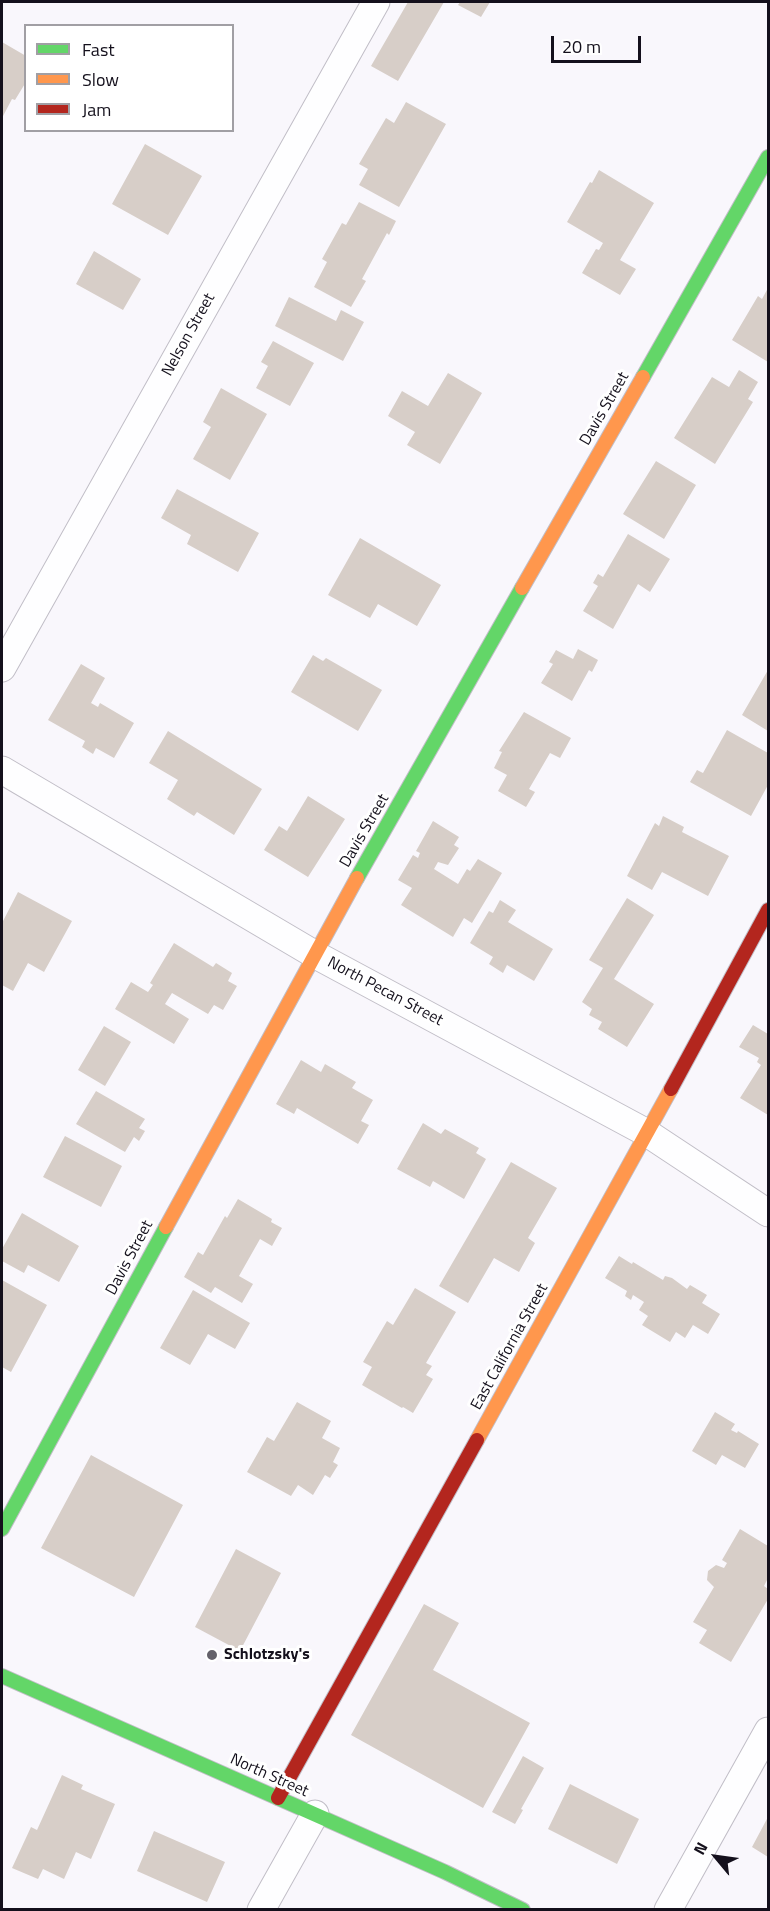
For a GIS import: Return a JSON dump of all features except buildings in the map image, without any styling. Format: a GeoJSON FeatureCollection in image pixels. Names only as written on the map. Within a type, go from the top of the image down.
{"type":"FeatureCollection","features":[{"type":"Feature","properties":{"kind":"street","name":"Nelson Street"},"geometry":{"type":"LineString","coordinates":[[2,668],[376,2]]}},
{"type":"Feature","properties":{"kind":"street","name":"Davis Street"},"geometry":{"type":"LineString","coordinates":[[2,1529],[314,954],[768,157]]}},
{"type":"Feature","properties":{"kind":"street","name":"North Pecan Street"},"geometry":{"type":"LineString","coordinates":[[2,770],[314,954],[647,1133],[768,1213]]}},
{"type":"Feature","properties":{"kind":"street","name":"East California Street"},"geometry":{"type":"LineString","coordinates":[[279,1798],[768,910]]}},
{"type":"Feature","properties":{"kind":"street","name":"North Street"},"geometry":{"type":"LineString","coordinates":[[2,1676],[445,1872],[523,1910]]}},
{"type":"Feature","properties":{"kind":"street"},"geometry":{"type":"LineString","coordinates":[[668,1910],[768,1731]]}},
{"type":"Feature","properties":{"kind":"street"},"geometry":{"type":"LineString","coordinates":[[261,1910],[315,1814]]}},
{"type":"Feature","properties":{"kind":"traffic: fast"},"geometry":{"type":"LineString","coordinates":[[643,377],[768,157]]}},
{"type":"Feature","properties":{"kind":"traffic: fast"},"geometry":{"type":"LineString","coordinates":[[357,878],[522,588]]}},
{"type":"Feature","properties":{"kind":"traffic: fast"},"geometry":{"type":"LineString","coordinates":[[2,1529],[166,1227]]}},
{"type":"Feature","properties":{"kind":"traffic: fast"},"geometry":{"type":"LineString","coordinates":[[2,1676],[445,1872],[523,1910]]}},
{"type":"Feature","properties":{"kind":"traffic: slow"},"geometry":{"type":"LineString","coordinates":[[522,588],[643,377]]}},
{"type":"Feature","properties":{"kind":"traffic: slow"},"geometry":{"type":"LineString","coordinates":[[166,1227],[357,878]]}},
{"type":"Feature","properties":{"kind":"traffic: slow"},"geometry":{"type":"LineString","coordinates":[[477,1440],[671,1089]]}},
{"type":"Feature","properties":{"kind":"traffic: jam"},"geometry":{"type":"LineString","coordinates":[[671,1089],[768,910]]}},
{"type":"Feature","properties":{"kind":"traffic: jam"},"geometry":{"type":"LineString","coordinates":[[278,1798],[477,1440]]}},
{"type":"Feature","properties":{"kind":"place","name":"Schlotzsky's"},"geometry":{"type":"Point","coordinates":[212,1655]}}]}
